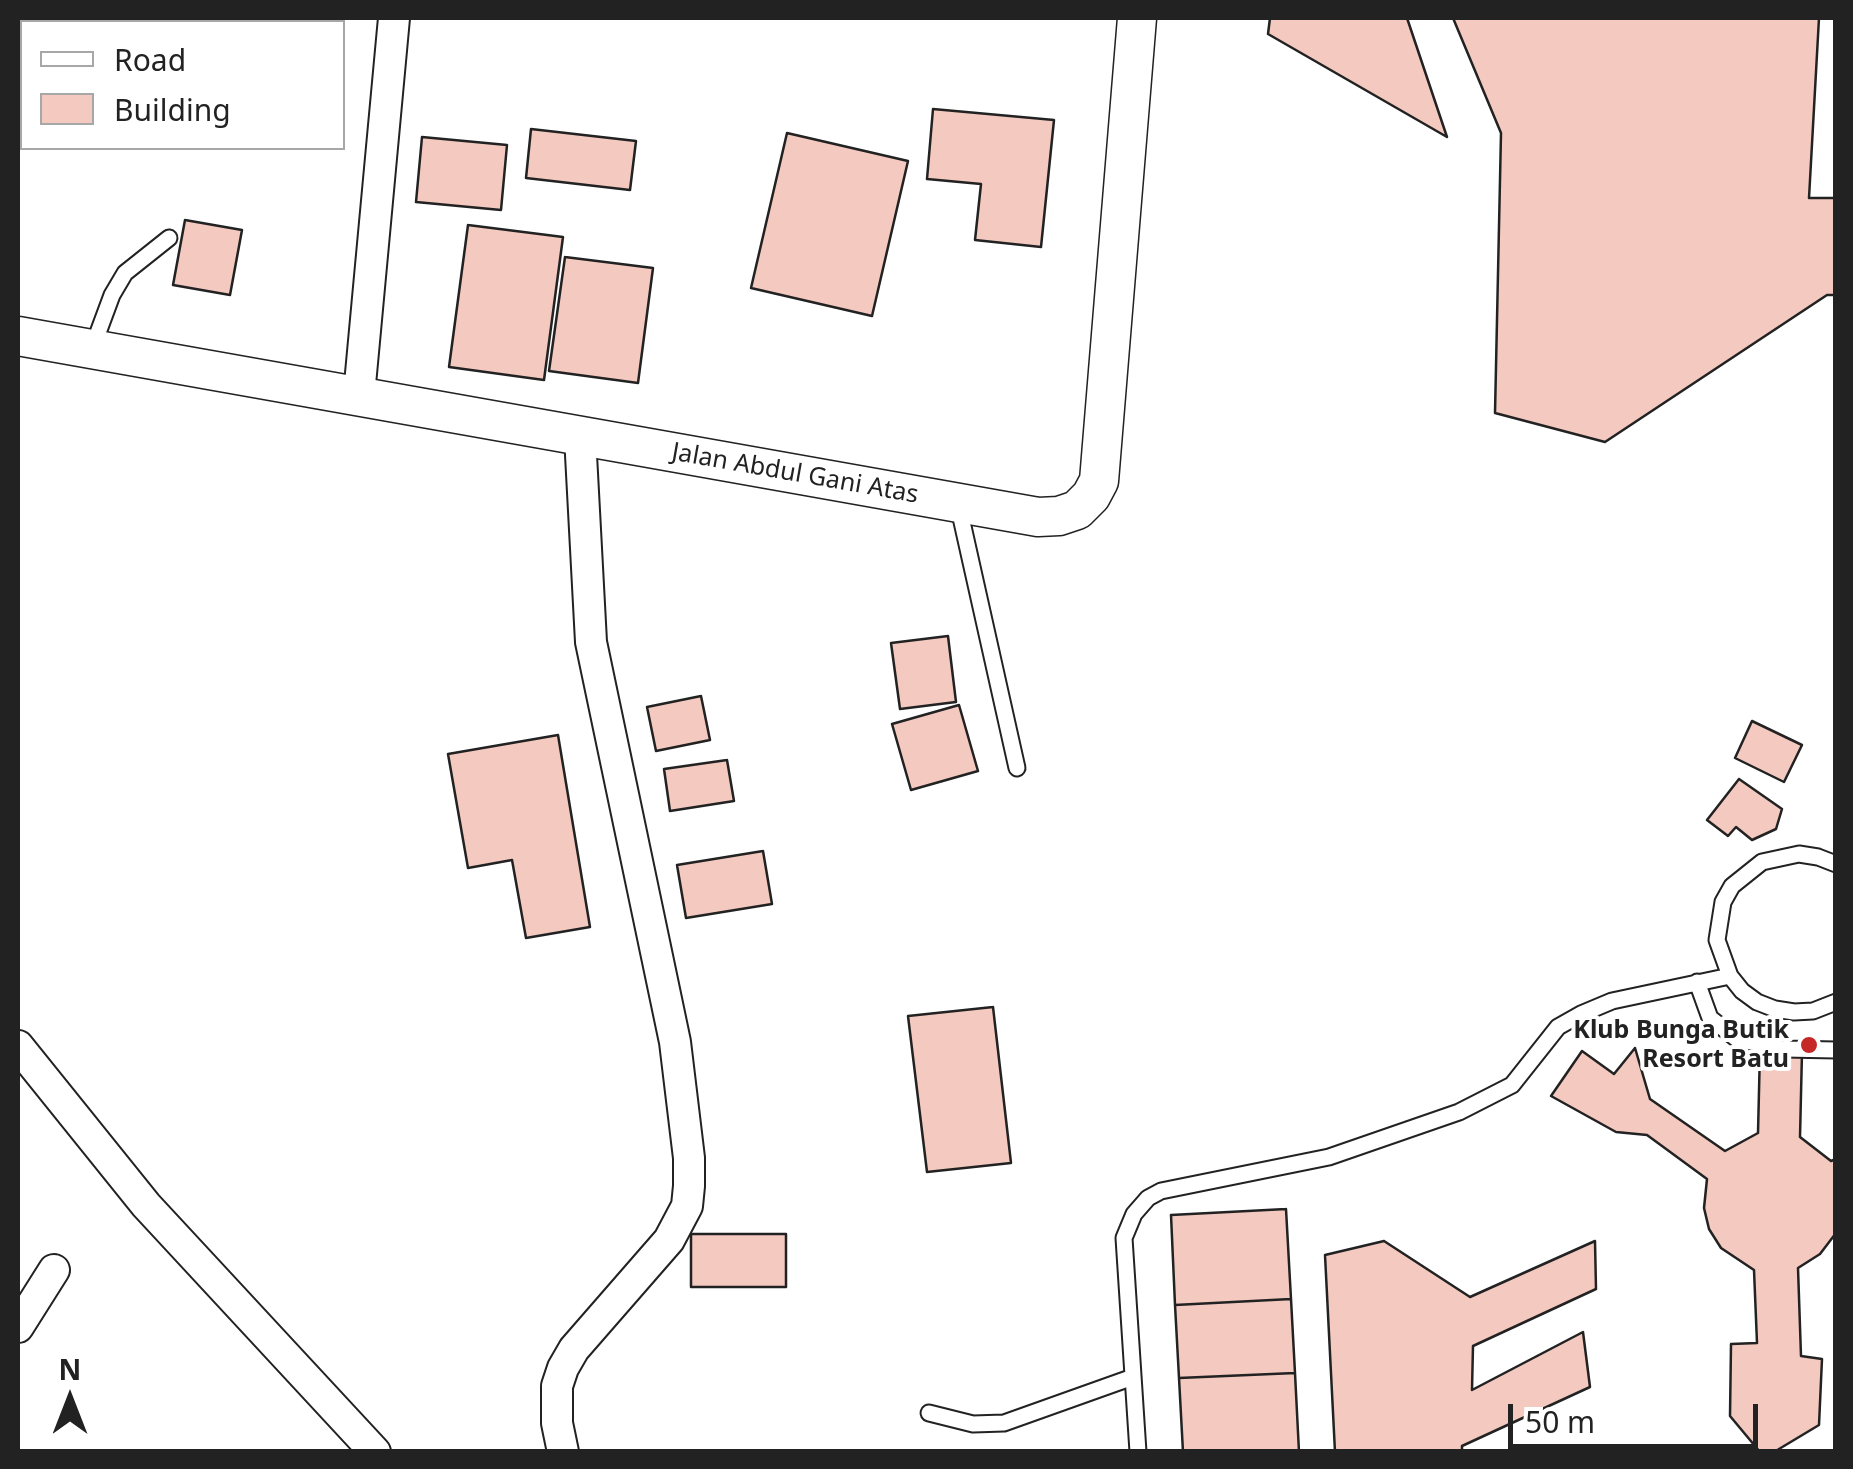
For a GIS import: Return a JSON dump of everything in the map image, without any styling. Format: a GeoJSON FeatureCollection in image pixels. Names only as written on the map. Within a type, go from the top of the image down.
{"type":"FeatureCollection","features":[{"type":"Feature","properties":{"kind":"street"},"geometry":{"type":"LineString","coordinates":[[359,395],[394,18]]}},
{"type":"Feature","properties":{"kind":"street","name":"Jalan Abdul Gani Atas"},"geometry":{"type":"LineString","coordinates":[[18,336],[1038,517],[1058,516],[1077,510],[1100,481],[1137,18]]}},
{"type":"Feature","properties":{"kind":"street"},"geometry":{"type":"LineString","coordinates":[[563,1452],[556,1422],[557,1386],[563,1368],[574,1349],[669,1240],[687,1206],[689,1186],[675,1042],[591,642],[580,436]]}},
{"type":"Feature","properties":{"kind":"street"},"geometry":{"type":"LineString","coordinates":[[18,1046],[146,1205],[376,1452]]}},
{"type":"Feature","properties":{"kind":"street"},"geometry":{"type":"LineString","coordinates":[[18,1327],[54,1270]]}},
{"type":"Feature","properties":{"kind":"lane"},"geometry":{"type":"LineString","coordinates":[[92,349],[125,273],[170,238]]}},
{"type":"Feature","properties":{"kind":"lane"},"geometry":{"type":"LineString","coordinates":[[958,503],[1016,768]]}},
{"type":"Feature","properties":{"kind":"lane"},"geometry":{"type":"LineString","coordinates":[[1836,864],[1818,856],[1799,854],[1762,862],[1732,886],[1718,921],[1721,958],[1742,990],[1775,1010],[1813,1010],[1836,1002]]}},
{"type":"Feature","properties":{"kind":"lane"},"geometry":{"type":"LineString","coordinates":[[1138,1452],[1124,1238],[1134,1214],[1148,1198],[1161,1191],[1328,1157],[1460,1112],[1512,1085],[1558,1027],[1581,1014],[1612,1000],[1730,976]]}},
{"type":"Feature","properties":{"kind":"lane"},"geometry":{"type":"LineString","coordinates":[[1697,982],[1710,1018],[1737,1039],[1784,1049],[1836,1050]]}},
{"type":"Feature","properties":{"kind":"lane"},"geometry":{"type":"LineString","coordinates":[[929,1413],[973,1424],[1004,1422],[1133,1377]]}},
{"type":"Feature","properties":{"kind":"building"},"geometry":{"type":"Polygon","coordinates":[[[1270,18],[1407,18],[1447,137],[1268,34],[1270,18]]]}},
{"type":"Feature","properties":{"kind":"building"},"geometry":{"type":"Polygon","coordinates":[[[1453,18],[1819,18],[1809,198],[1836,198],[1836,295],[1827,295],[1605,442],[1495,413],[1501,133],[1453,18]]]}},
{"type":"Feature","properties":{"kind":"building"},"geometry":{"type":"Polygon","coordinates":[[[933,109],[1054,120],[1041,247],[975,240],[981,184],[927,179],[933,109]]]}},
{"type":"Feature","properties":{"kind":"building"},"geometry":{"type":"Polygon","coordinates":[[[531,129],[636,141],[630,190],[526,178],[531,129]]]}},
{"type":"Feature","properties":{"kind":"building"},"geometry":{"type":"Polygon","coordinates":[[[787,133],[908,161],[872,316],[751,288],[787,133]]]}},
{"type":"Feature","properties":{"kind":"building"},"geometry":{"type":"Polygon","coordinates":[[[422,137],[507,145],[501,210],[416,202],[422,137]]]}},
{"type":"Feature","properties":{"kind":"building"},"geometry":{"type":"Polygon","coordinates":[[[185,220],[242,230],[230,295],[173,285],[185,220]]]}},
{"type":"Feature","properties":{"kind":"building"},"geometry":{"type":"Polygon","coordinates":[[[468,225],[563,237],[544,380],[449,367],[468,225]]]}},
{"type":"Feature","properties":{"kind":"building"},"geometry":{"type":"Polygon","coordinates":[[[565,257],[653,268],[638,383],[549,371],[565,257]]]}},
{"type":"Feature","properties":{"kind":"building"},"geometry":{"type":"Polygon","coordinates":[[[948,636],[956,702],[900,709],[891,643],[948,636]]]}},
{"type":"Feature","properties":{"kind":"building"},"geometry":{"type":"Polygon","coordinates":[[[701,696],[710,740],[656,751],[647,707],[701,696]]]}},
{"type":"Feature","properties":{"kind":"building"},"geometry":{"type":"Polygon","coordinates":[[[959,705],[978,771],[911,790],[892,724],[959,705]]]}},
{"type":"Feature","properties":{"kind":"building"},"geometry":{"type":"Polygon","coordinates":[[[1752,721],[1802,745],[1784,782],[1735,758],[1752,721]]]}},
{"type":"Feature","properties":{"kind":"building"},"geometry":{"type":"Polygon","coordinates":[[[558,735],[590,927],[526,938],[512,860],[468,868],[448,754],[558,735]]]}},
{"type":"Feature","properties":{"kind":"building"},"geometry":{"type":"Polygon","coordinates":[[[727,760],[734,801],[670,811],[664,769],[727,760]]]}},
{"type":"Feature","properties":{"kind":"building"},"geometry":{"type":"Polygon","coordinates":[[[1739,779],[1782,809],[1776,829],[1752,840],[1736,827],[1728,836],[1707,820],[1739,779]]]}},
{"type":"Feature","properties":{"kind":"building"},"geometry":{"type":"Polygon","coordinates":[[[763,851],[772,904],[686,918],[677,865],[763,851]]]}},
{"type":"Feature","properties":{"kind":"building"},"geometry":{"type":"Polygon","coordinates":[[[993,1007],[1011,1163],[927,1172],[908,1016],[993,1007]]]}},
{"type":"Feature","properties":{"kind":"building"},"geometry":{"type":"Polygon","coordinates":[[[1635,1048],[1650,1099],[1725,1151],[1758,1133],[1760,1049],[1802,1052],[1800,1137],[1831,1161],[1836,1159],[1836,1233],[1820,1254],[1798,1268],[1801,1356],[1822,1359],[1819,1425],[1774,1452],[1760,1452],[1730,1416],[1731,1344],[1757,1343],[1754,1270],[1721,1248],[1709,1229],[1704,1208],[1707,1179],[1647,1135],[1616,1132],[1551,1096],[1582,1051],[1614,1074],[1635,1048]]]}},
{"type":"Feature","properties":{"kind":"building"},"geometry":{"type":"Polygon","coordinates":[[[1286,1209],[1291,1299],[1175,1305],[1171,1215],[1286,1209]]]}},
{"type":"Feature","properties":{"kind":"building"},"geometry":{"type":"Polygon","coordinates":[[[691,1234],[786,1234],[786,1287],[691,1287],[691,1234]]]}},
{"type":"Feature","properties":{"kind":"building"},"geometry":{"type":"Polygon","coordinates":[[[1384,1241],[1470,1297],[1595,1241],[1596,1289],[1473,1346],[1472,1390],[1583,1332],[1590,1387],[1462,1446],[1462,1452],[1335,1452],[1325,1255],[1384,1241]]]}},
{"type":"Feature","properties":{"kind":"building"},"geometry":{"type":"Polygon","coordinates":[[[1291,1299],[1295,1373],[1179,1378],[1175,1305],[1291,1299]]]}},
{"type":"Feature","properties":{"kind":"building"},"geometry":{"type":"Polygon","coordinates":[[[1295,1373],[1299,1452],[1183,1452],[1179,1378],[1295,1373]]]}},
{"type":"Feature","properties":{"kind":"place","name":"Klub Bunga Butik Resort Batu"},"geometry":{"type":"Point","coordinates":[1809,1045]}}]}
